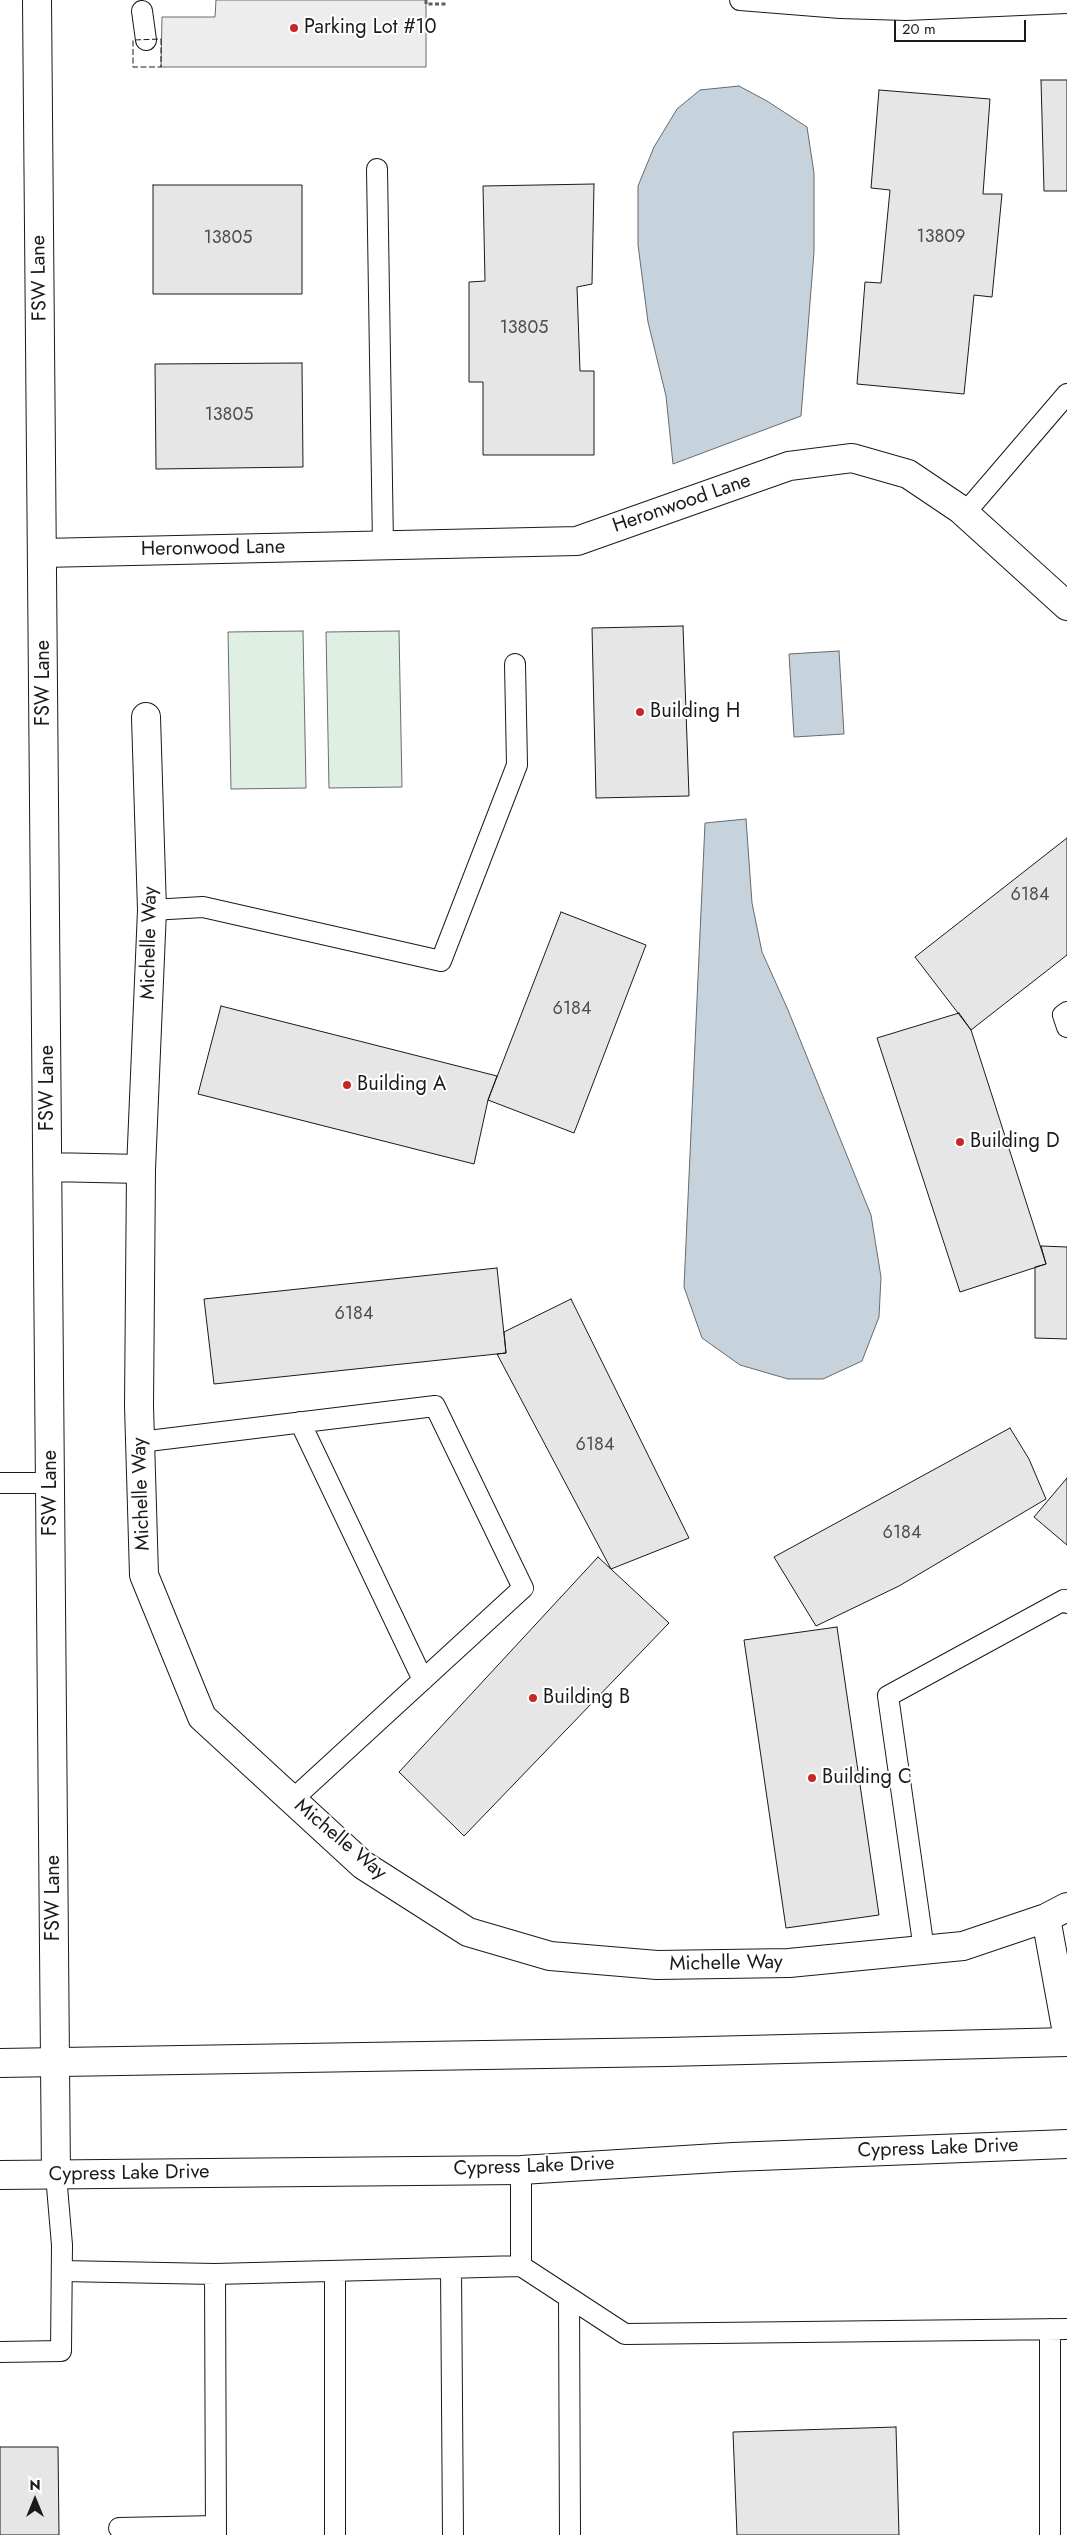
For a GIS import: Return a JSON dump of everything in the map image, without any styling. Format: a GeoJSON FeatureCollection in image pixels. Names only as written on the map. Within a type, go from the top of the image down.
{"type":"FeatureCollection","features":[{"type":"Feature","properties":{"kind":"street","name":"FSW Lane"},"geometry":{"type":"LineString","coordinates":[[37,0],[56,2175]]}},
{"type":"Feature","properties":{"kind":"street","name":"Heronwood Lane"},"geometry":{"type":"LineString","coordinates":[[43,553],[577,541],[788,466],[852,458],[908,474],[966,513],[1067,606]]}},
{"type":"Feature","properties":{"kind":"street","name":"Michelle Way"},"geometry":{"type":"LineString","coordinates":[[146,717],[152,910],[141,1169],[140,1442],[144,1575],[202,1716],[363,1865],[468,1932],[550,1956],[657,1964],[789,1963],[964,1946],[1056,1912],[1067,2033]]}},
{"type":"Feature","properties":{"kind":"street"},"geometry":{"type":"LineString","coordinates":[[48,1167],[141,1169]]}},
{"type":"Feature","properties":{"kind":"street"},"geometry":{"type":"LineString","coordinates":[[0,2063],[656,2052],[1067,2042]]}},
{"type":"Feature","properties":{"kind":"street","name":"Cypress Lake Drive"},"geometry":{"type":"LineString","coordinates":[[0,2175],[521,2170],[733,2157],[1067,2144]]}},
{"type":"Feature","properties":{"kind":"lane"},"geometry":{"type":"LineString","coordinates":[[740,0],[840,8],[906,10],[1067,3]]}},
{"type":"Feature","properties":{"kind":"lane"},"geometry":{"type":"LineString","coordinates":[[142,12],[146,40]]}},
{"type":"Feature","properties":{"kind":"lane"},"geometry":{"type":"LineString","coordinates":[[377,170],[383,546]]}},
{"type":"Feature","properties":{"kind":"lane"},"geometry":{"type":"LineString","coordinates":[[966,513],[1067,394]]}},
{"type":"Feature","properties":{"kind":"lane"},"geometry":{"type":"LineString","coordinates":[[152,910],[203,907],[441,961],[518,765],[515,664]]}},
{"type":"Feature","properties":{"kind":"lane"},"geometry":{"type":"LineString","coordinates":[[1067,1012],[1064,1015],[1067,1027]]}},
{"type":"Feature","properties":{"kind":"lane"},"geometry":{"type":"LineString","coordinates":[[140,1442],[435,1406],[523,1588],[292,1800]]}},
{"type":"Feature","properties":{"kind":"lane"},"geometry":{"type":"LineString","coordinates":[[300,1422],[423,1680]]}},
{"type":"Feature","properties":{"kind":"lane"},"geometry":{"type":"LineString","coordinates":[[0,1483],[51,1483]]}},
{"type":"Feature","properties":{"kind":"lane"},"geometry":{"type":"LineString","coordinates":[[924,1950],[888,1696],[1064,1600],[1067,1603]]}},
{"type":"Feature","properties":{"kind":"lane"},"geometry":{"type":"LineString","coordinates":[[521,2170],[521,2266]]}},
{"type":"Feature","properties":{"kind":"lane"},"geometry":{"type":"LineString","coordinates":[[0,2352],[61,2351],[62,2245],[56,2175]]}},
{"type":"Feature","properties":{"kind":"lane"},"geometry":{"type":"LineString","coordinates":[[62,2271],[215,2274],[521,2266],[625,2334],[1059,2329],[1050,2535]]}},
{"type":"Feature","properties":{"kind":"lane"},"geometry":{"type":"LineString","coordinates":[[451,2268],[453,2535]]}},
{"type":"Feature","properties":{"kind":"lane"},"geometry":{"type":"LineString","coordinates":[[334,2271],[335,2535]]}},
{"type":"Feature","properties":{"kind":"lane"},"geometry":{"type":"LineString","coordinates":[[119,2528],[216,2530],[215,2274]]}},
{"type":"Feature","properties":{"kind":"lane"},"geometry":{"type":"LineString","coordinates":[[569,2298],[570,2535]]}},
{"type":"Feature","properties":{"kind":"path"},"geometry":{"type":"LineString","coordinates":[[426,0],[426,4],[448,4]]}},
{"type":"Feature","properties":{"kind":"green space"},"geometry":{"type":"Polygon","coordinates":[[[303,631],[306,788],[231,789],[228,632],[303,631]]]}},
{"type":"Feature","properties":{"kind":"green space"},"geometry":{"type":"Polygon","coordinates":[[[399,631],[402,787],[329,788],[326,632],[399,631]]]}},
{"type":"Feature","properties":{"kind":"shaded area","name":"Parking Lot #10"},"geometry":{"type":"Polygon","coordinates":[[[216,0],[426,0],[426,67],[161,67],[162,17],[215,17],[216,0]]]}},
{"type":"Feature","properties":{"kind":"shaded area"},"geometry":{"type":"Polygon","coordinates":[[[739,86],[767,101],[807,127],[814,173],[814,252],[801,416],[673,464],[666,396],[648,322],[638,245],[638,186],[654,147],[677,109],[700,90],[739,86]]]}},
{"type":"Feature","properties":{"kind":"shaded area"},"geometry":{"type":"Polygon","coordinates":[[[839,651],[844,734],[794,737],[789,654],[839,651]]]}},
{"type":"Feature","properties":{"kind":"shaded area"},"geometry":{"type":"Polygon","coordinates":[[[746,819],[752,903],[762,952],[788,1010],[871,1215],[881,1277],[879,1317],[862,1361],[823,1379],[788,1379],[740,1365],[702,1338],[684,1287],[705,823],[746,819]]]}},
{"type":"Feature","properties":{"kind":"building"},"geometry":{"type":"Polygon","coordinates":[[[1041,80],[1067,80],[1067,191],[1044,191],[1041,80]]]}},
{"type":"Feature","properties":{"kind":"building"},"geometry":{"type":"Polygon","coordinates":[[[879,90],[990,99],[983,194],[1002,194],[992,297],[974,295],[964,394],[857,384],[865,282],[881,283],[890,190],[871,188],[879,90]]]}},
{"type":"Feature","properties":{"kind":"building"},"geometry":{"type":"Polygon","coordinates":[[[594,184],[592,284],[577,287],[580,371],[594,371],[594,455],[483,455],[483,382],[469,382],[469,282],[485,281],[483,186],[594,184]]]}},
{"type":"Feature","properties":{"kind":"building"},"geometry":{"type":"Polygon","coordinates":[[[153,185],[302,185],[302,294],[153,294],[153,185]]]}},
{"type":"Feature","properties":{"kind":"building"},"geometry":{"type":"Polygon","coordinates":[[[302,363],[303,467],[156,469],[155,364],[302,363]]]}},
{"type":"Feature","properties":{"kind":"building","name":"Building H"},"geometry":{"type":"Polygon","coordinates":[[[683,626],[689,796],[596,798],[592,628],[683,626]]]}},
{"type":"Feature","properties":{"kind":"building"},"geometry":{"type":"Polygon","coordinates":[[[1067,838],[1067,955],[971,1030],[915,957],[1067,838]]]}},
{"type":"Feature","properties":{"kind":"building","name":"Building A"},"geometry":{"type":"Polygon","coordinates":[[[561,912],[646,945],[574,1133],[488,1100],[561,912]]]}},
{"type":"Feature","properties":{"kind":"building","name":"Building A"},"geometry":{"type":"Polygon","coordinates":[[[221,1006],[497,1076],[488,1100],[474,1164],[198,1094],[221,1006]]]}},
{"type":"Feature","properties":{"kind":"building","name":"Building D"},"geometry":{"type":"Polygon","coordinates":[[[959,1013],[971,1030],[1046,1264],[960,1292],[877,1038],[959,1013]]]}},
{"type":"Feature","properties":{"kind":"building"},"geometry":{"type":"Polygon","coordinates":[[[1041,1246],[1067,1247],[1067,1339],[1035,1338],[1035,1267],[1046,1264],[1041,1246]]]}},
{"type":"Feature","properties":{"kind":"building"},"geometry":{"type":"Polygon","coordinates":[[[497,1268],[506,1353],[214,1384],[204,1299],[497,1268]]]}},
{"type":"Feature","properties":{"kind":"building"},"geometry":{"type":"Polygon","coordinates":[[[571,1299],[689,1538],[611,1569],[497,1354],[506,1353],[504,1332],[571,1299]]]}},
{"type":"Feature","properties":{"kind":"building"},"geometry":{"type":"Polygon","coordinates":[[[1010,1428],[1029,1459],[1046,1499],[899,1586],[816,1626],[774,1557],[1010,1428]]]}},
{"type":"Feature","properties":{"kind":"building"},"geometry":{"type":"Polygon","coordinates":[[[1067,1478],[1067,1545],[1034,1517],[1067,1478]]]}},
{"type":"Feature","properties":{"kind":"building","name":"Building B"},"geometry":{"type":"Polygon","coordinates":[[[598,1557],[669,1623],[464,1836],[399,1772],[598,1557]]]}},
{"type":"Feature","properties":{"kind":"building","name":"Building C"},"geometry":{"type":"Polygon","coordinates":[[[837,1627],[879,1915],[786,1928],[744,1640],[837,1627]]]}},
{"type":"Feature","properties":{"kind":"building"},"geometry":{"type":"Polygon","coordinates":[[[896,2427],[899,2535],[737,2535],[733,2432],[896,2427]]]}},
{"type":"Feature","properties":{"kind":"building"},"geometry":{"type":"Polygon","coordinates":[[[0,2447],[58,2447],[59,2535],[0,2535],[0,2447]]]}},
{"type":"Feature","properties":{"kind":"fence"},"geometry":{"type":"LineString","coordinates":[[161,39],[161,67],[133,67],[133,40],[161,39]]}},
{"type":"Feature","properties":{"kind":"place","name":"Parking Lot #10"},"geometry":{"type":"Point","coordinates":[294,28]}},
{"type":"Feature","properties":{"kind":"place","name":"Building H"},"geometry":{"type":"Point","coordinates":[640,712]}},
{"type":"Feature","properties":{"kind":"place","name":"Building A"},"geometry":{"type":"Point","coordinates":[347,1085]}},
{"type":"Feature","properties":{"kind":"place","name":"Building D"},"geometry":{"type":"Point","coordinates":[960,1142]}},
{"type":"Feature","properties":{"kind":"place","name":"Building B"},"geometry":{"type":"Point","coordinates":[533,1698]}},
{"type":"Feature","properties":{"kind":"place","name":"Building C"},"geometry":{"type":"Point","coordinates":[812,1778]}}]}
